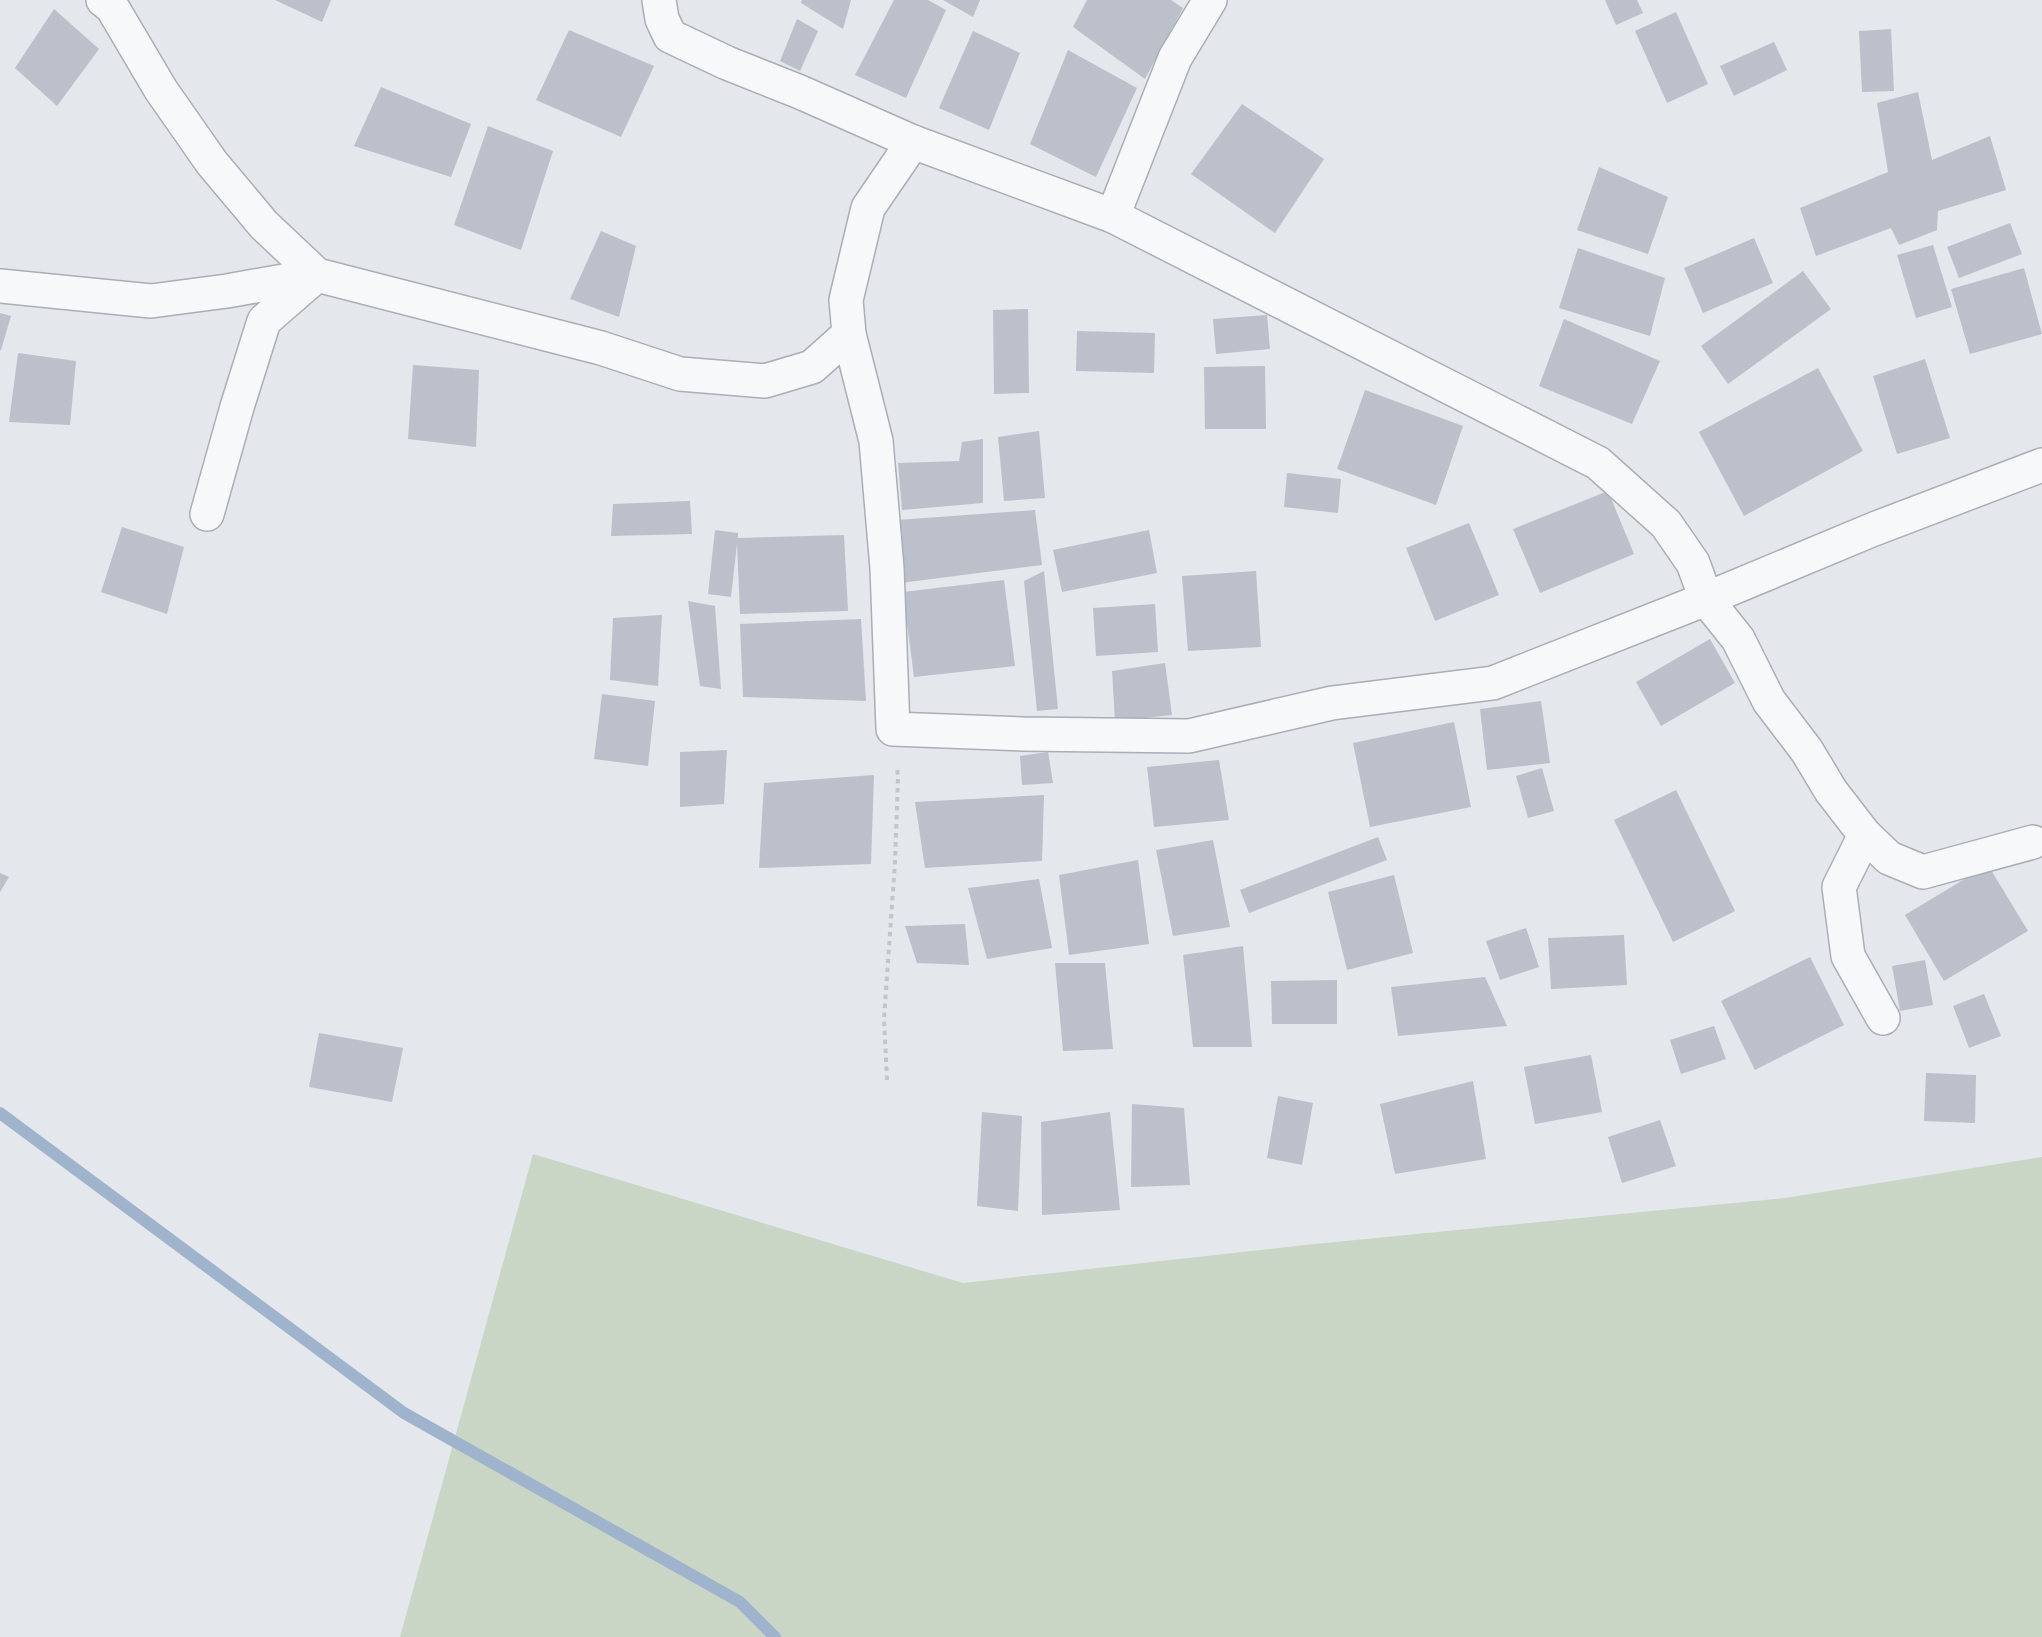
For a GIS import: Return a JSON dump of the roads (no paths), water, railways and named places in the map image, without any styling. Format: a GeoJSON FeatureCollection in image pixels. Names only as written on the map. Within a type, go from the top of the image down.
{"type":"FeatureCollection","features":[{"type":"Feature","properties":{"kind":"street"},"geometry":{"type":"LineString","coordinates":[[103,0],[112,7],[161,90],[212,163],[264,225],[316,275]]}},
{"type":"Feature","properties":{"kind":"street"},"geometry":{"type":"LineString","coordinates":[[659,0],[662,19],[670,36],[727,63],[800,92],[913,142],[1113,216],[1598,463],[1666,524],[1693,563],[1706,599],[1738,639],[1769,701],[1807,752],[1831,791],[1865,835],[1889,858],[1923,872],[2033,842]]}},
{"type":"Feature","properties":{"kind":"street"},"geometry":{"type":"LineString","coordinates":[[1113,216],[1175,58],[1210,0]]}},
{"type":"Feature","properties":{"kind":"street"},"geometry":{"type":"LineString","coordinates":[[913,142],[868,208],[846,300],[849,334],[876,441],[887,568],[893,729],[1023,734],[1189,736],[1332,703],[1493,683],[1706,599],[1874,529],[2042,465]]}},
{"type":"Feature","properties":{"kind":"street"},"geometry":{"type":"LineString","coordinates":[[207,514],[237,406],[264,321],[316,275]]}},
{"type":"Feature","properties":{"kind":"street"},"geometry":{"type":"LineString","coordinates":[[0,286],[151,301],[227,291],[316,275],[601,348],[680,374],[765,381],[812,368],[849,334]]}},
{"type":"Feature","properties":{"kind":"street"},"geometry":{"type":"LineString","coordinates":[[1865,835],[1839,887],[1848,956],[1883,1018]]}},
{"type":"Feature","properties":{"kind":"waterway"},"geometry":{"type":"LineString","coordinates":[[0,1113],[404,1413],[740,1602],[775,1637]]}}]}
